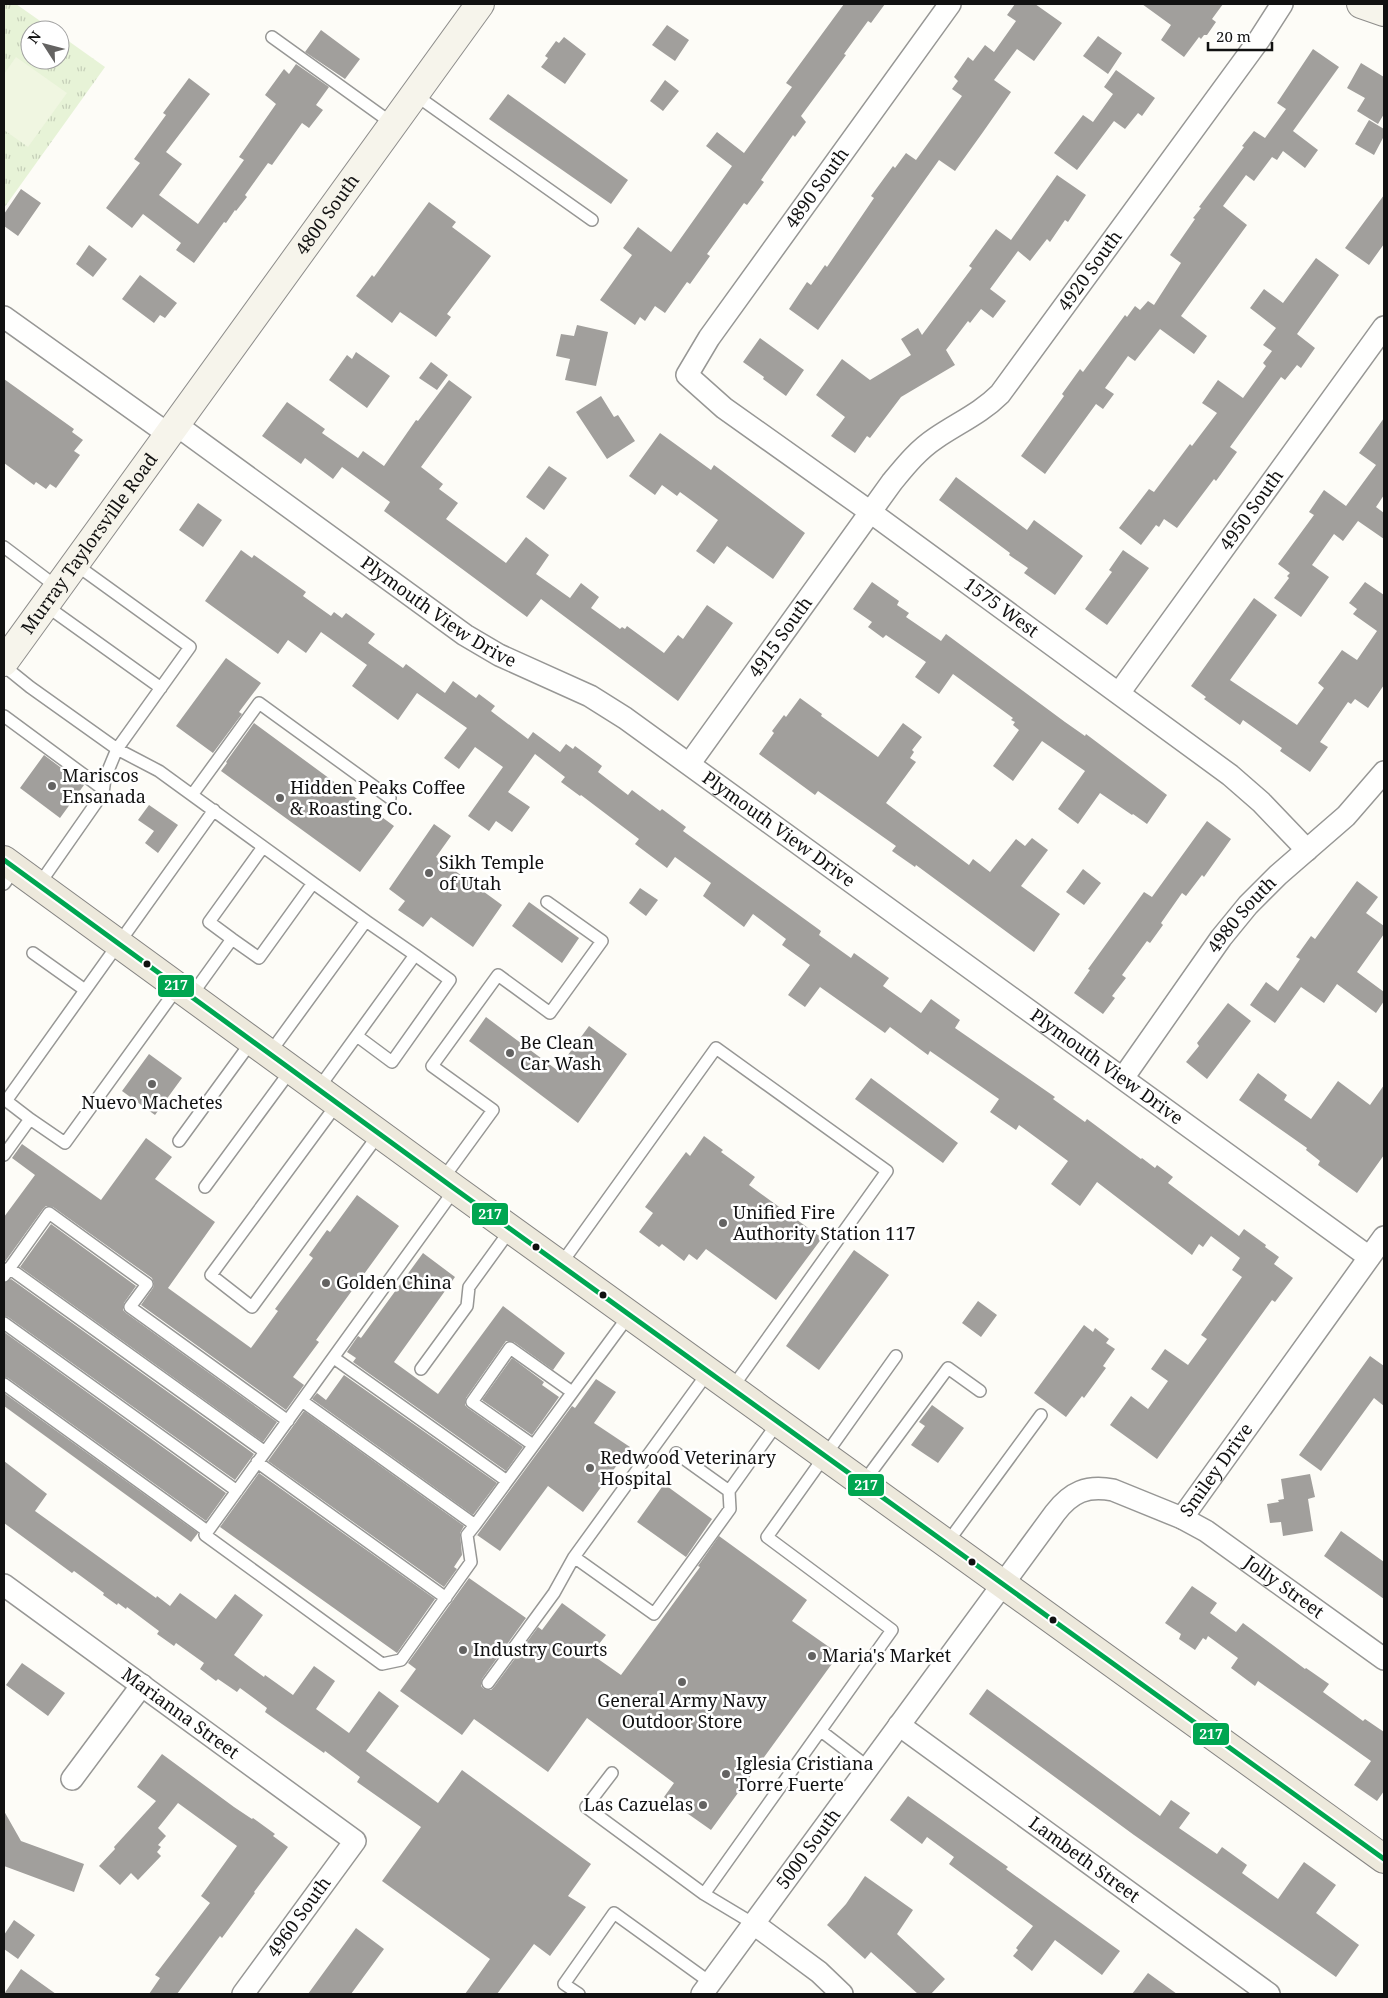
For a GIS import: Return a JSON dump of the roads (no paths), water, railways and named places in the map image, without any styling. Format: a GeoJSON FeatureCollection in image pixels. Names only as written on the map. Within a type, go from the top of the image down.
{"type":"FeatureCollection","features":[{"type":"Feature","properties":{"kind":"main road"},"geometry":{"type":"LineString","coordinates":[[8,871],[38,886],[118,943],[448,1185],[561,1264],[1384,1859]]}},
{"type":"Feature","properties":{"kind":"street","name":"4800 South"},"geometry":{"type":"LineString","coordinates":[[172,429],[480,4]]}},
{"type":"Feature","properties":{"kind":"street","name":"4890 South"},"geometry":{"type":"LineString","coordinates":[[687,375],[709,338],[950,4]]}},
{"type":"Feature","properties":{"kind":"street","name":"4920 South"},"geometry":{"type":"LineString","coordinates":[[869,511],[917,452],[937,437],[981,411],[1000,394],[1260,40],[1282,4]]}},
{"type":"Feature","properties":{"kind":"street"},"geometry":{"type":"LineString","coordinates":[[1361,4],[1384,12]]}},
{"type":"Feature","properties":{"kind":"street","name":"Plymouth View Drive"},"geometry":{"type":"LineString","coordinates":[[4,317],[172,429],[465,635],[510,661],[590,696],[608,706],[1369,1258]]}},
{"type":"Feature","properties":{"kind":"street","name":"4950 South"},"geometry":{"type":"LineString","coordinates":[[1119,694],[1384,327]]}},
{"type":"Feature","properties":{"kind":"street","name":"1575 West"},"geometry":{"type":"LineString","coordinates":[[687,375],[724,408],[869,511],[1230,775],[1261,802],[1307,850]]}},
{"type":"Feature","properties":{"kind":"street","name":"Murray Taylorsville Road"},"geometry":{"type":"LineString","coordinates":[[6,654],[75,564],[172,429]]}},
{"type":"Feature","properties":{"kind":"street","name":"4915 South"},"geometry":{"type":"LineString","coordinates":[[690,764],[869,511]]}},
{"type":"Feature","properties":{"kind":"street","name":"4980 South"},"geometry":{"type":"LineString","coordinates":[[1122,1078],[1234,921],[1262,889],[1346,816],[1384,772]]}},
{"type":"Feature","properties":{"kind":"street","name":"Smiley Drive"},"geometry":{"type":"LineString","coordinates":[[1003,1583],[1062,1503],[1080,1490],[1102,1488],[1114,1490],[1182,1518],[1384,1237]]}},
{"type":"Feature","properties":{"kind":"street","name":"Jolly Street"},"geometry":{"type":"LineString","coordinates":[[1182,1518],[1227,1545],[1384,1659]]}},
{"type":"Feature","properties":{"kind":"street","name":"5000 South"},"geometry":{"type":"LineString","coordinates":[[707,1989],[1003,1583]]}},
{"type":"Feature","properties":{"kind":"street","name":"Marianna Street"},"geometry":{"type":"LineString","coordinates":[[4,1585],[355,1841]]}},
{"type":"Feature","properties":{"kind":"street"},"geometry":{"type":"LineString","coordinates":[[72,1779],[142,1685]]}},
{"type":"Feature","properties":{"kind":"street","name":"Lambeth Street"},"geometry":{"type":"LineString","coordinates":[[899,1725],[1269,1994]]}},
{"type":"Feature","properties":{"kind":"street","name":"4960 South"},"geometry":{"type":"LineString","coordinates":[[243,1994],[355,1841]]}},
{"type":"Feature","properties":{"kind":"street"},"geometry":{"type":"LineString","coordinates":[[754,1924],[819,1972],[842,1994]]}},
{"type":"Feature","properties":{"kind":"lane"},"geometry":{"type":"LineString","coordinates":[[272,37],[393,124]]}},
{"type":"Feature","properties":{"kind":"lane"},"geometry":{"type":"LineString","coordinates":[[414,94],[592,220]]}},
{"type":"Feature","properties":{"kind":"lane"},"geometry":{"type":"LineString","coordinates":[[4,547],[51,596],[161,688]]}},
{"type":"Feature","properties":{"kind":"lane"},"geometry":{"type":"LineString","coordinates":[[38,886],[103,793],[105,778],[117,749],[190,647],[75,564]]}},
{"type":"Feature","properties":{"kind":"lane"},"geometry":{"type":"LineString","coordinates":[[6,654],[30,687],[117,749],[159,771],[450,980],[392,1062],[356,1036]]}},
{"type":"Feature","properties":{"kind":"lane"},"geometry":{"type":"LineString","coordinates":[[192,795],[259,703],[390,798]]}},
{"type":"Feature","properties":{"kind":"lane"},"geometry":{"type":"LineString","coordinates":[[4,716],[103,789]]}},
{"type":"Feature","properties":{"kind":"lane"},"geometry":{"type":"LineString","coordinates":[[214,810],[5,1100],[64,1143],[184,992],[232,939]]}},
{"type":"Feature","properties":{"kind":"lane"},"geometry":{"type":"LineString","coordinates":[[263,847],[209,922],[232,939],[259,958],[313,883]]}},
{"type":"Feature","properties":{"kind":"lane"},"geometry":{"type":"LineString","coordinates":[[547,902],[602,941],[550,1013],[498,975],[432,1066],[493,1110],[448,1185],[334,1358],[204,1535],[382,1664],[401,1660],[471,1562],[467,1535],[630,1314]]}},
{"type":"Feature","properties":{"kind":"lane"},"geometry":{"type":"LineString","coordinates":[[179,1141],[366,921]]}},
{"type":"Feature","properties":{"kind":"lane"},"geometry":{"type":"LineString","coordinates":[[33,953],[85,990]]}},
{"type":"Feature","properties":{"kind":"lane"},"geometry":{"type":"LineString","coordinates":[[379,1134],[252,1307],[211,1275],[327,1096],[356,1036],[415,955]]}},
{"type":"Feature","properties":{"kind":"lane"},"geometry":{"type":"LineString","coordinates":[[561,1264],[716,1048],[887,1171],[732,1388]]}},
{"type":"Feature","properties":{"kind":"lane"},"geometry":{"type":"LineString","coordinates":[[205,1187],[291,1070]]}},
{"type":"Feature","properties":{"kind":"lane"},"geometry":{"type":"LineString","coordinates":[[4,1155],[30,1119]]}},
{"type":"Feature","properties":{"kind":"lane"},"geometry":{"type":"LineString","coordinates":[[265,1452],[7,1272],[49,1213],[147,1284],[130,1307],[288,1421]]}},
{"type":"Feature","properties":{"kind":"lane"},"geometry":{"type":"LineString","coordinates":[[421,1369],[467,1306],[469,1287],[511,1229]]}},
{"type":"Feature","properties":{"kind":"lane"},"geometry":{"type":"LineString","coordinates":[[4,1323],[237,1491]]}},
{"type":"Feature","properties":{"kind":"lane"},"geometry":{"type":"LineString","coordinates":[[533,1445],[472,1402],[510,1348],[572,1392]]}},
{"type":"Feature","properties":{"kind":"lane"},"geometry":{"type":"LineString","coordinates":[[704,1894],[892,1630],[767,1537],[896,1356]]}},
{"type":"Feature","properties":{"kind":"lane"},"geometry":{"type":"LineString","coordinates":[[334,1358],[507,1481]]}},
{"type":"Feature","properties":{"kind":"lane"},"geometry":{"type":"LineString","coordinates":[[863,1483],[948,1368],[980,1391]]}},
{"type":"Feature","properties":{"kind":"lane"},"geometry":{"type":"LineString","coordinates":[[488,1684],[554,1593],[574,1557],[709,1371]]}},
{"type":"Feature","properties":{"kind":"lane"},"geometry":{"type":"LineString","coordinates":[[4,1384],[207,1531]]}},
{"type":"Feature","properties":{"kind":"lane"},"geometry":{"type":"LineString","coordinates":[[302,1401],[475,1525]]}},
{"type":"Feature","properties":{"kind":"lane"},"geometry":{"type":"LineString","coordinates":[[947,1543],[1041,1415]]}},
{"type":"Feature","properties":{"kind":"lane"},"geometry":{"type":"LineString","coordinates":[[574,1557],[654,1614],[730,1509],[729,1491],[779,1421]]}},
{"type":"Feature","properties":{"kind":"lane"},"geometry":{"type":"LineString","coordinates":[[676,1453],[729,1491]]}},
{"type":"Feature","properties":{"kind":"lane"},"geometry":{"type":"LineString","coordinates":[[257,1462],[446,1598]]}},
{"type":"Feature","properties":{"kind":"lane"},"geometry":{"type":"LineString","coordinates":[[821,1731],[868,1767]]}},
{"type":"Feature","properties":{"kind":"lane"},"geometry":{"type":"LineString","coordinates":[[612,1773],[586,1808],[704,1894],[754,1924]]}},
{"type":"Feature","properties":{"kind":"lane"},"geometry":{"type":"LineString","coordinates":[[579,1994],[564,1984],[614,1913],[707,1989]]}},
{"type":"Feature","properties":{"kind":"place","name":"Mariscos Ensanada"},"geometry":{"type":"Point","coordinates":[52,786]}},
{"type":"Feature","properties":{"kind":"place","name":"Hidden Peaks Coffee & Roasting Co."},"geometry":{"type":"Point","coordinates":[280,798]}},
{"type":"Feature","properties":{"kind":"place","name":"Sikh Temple of Utah"},"geometry":{"type":"Point","coordinates":[429,873]}},
{"type":"Feature","properties":{"kind":"place","name":"Be Clean Car Wash"},"geometry":{"type":"Point","coordinates":[510,1053]}},
{"type":"Feature","properties":{"kind":"place","name":"Nuevo Machetes"},"geometry":{"type":"Point","coordinates":[152,1084]}},
{"type":"Feature","properties":{"kind":"place","name":"Unified Fire Authority Station 117"},"geometry":{"type":"Point","coordinates":[723,1223]}},
{"type":"Feature","properties":{"kind":"place","name":"Golden China"},"geometry":{"type":"Point","coordinates":[326,1283]}},
{"type":"Feature","properties":{"kind":"place","name":"Redwood Veterinary Hospital"},"geometry":{"type":"Point","coordinates":[590,1468]}},
{"type":"Feature","properties":{"kind":"place","name":"Industry Courts"},"geometry":{"type":"Point","coordinates":[463,1650]}},
{"type":"Feature","properties":{"kind":"place","name":"Maria's Market"},"geometry":{"type":"Point","coordinates":[812,1656]}},
{"type":"Feature","properties":{"kind":"place","name":"General Army Navy Outdoor Store"},"geometry":{"type":"Point","coordinates":[682,1682]}},
{"type":"Feature","properties":{"kind":"place","name":"Iglesia Cristiana Torre Fuerte"},"geometry":{"type":"Point","coordinates":[726,1774]}},
{"type":"Feature","properties":{"kind":"place","name":"Las Cazuelas"},"geometry":{"type":"Point","coordinates":[703,1805]}}]}
